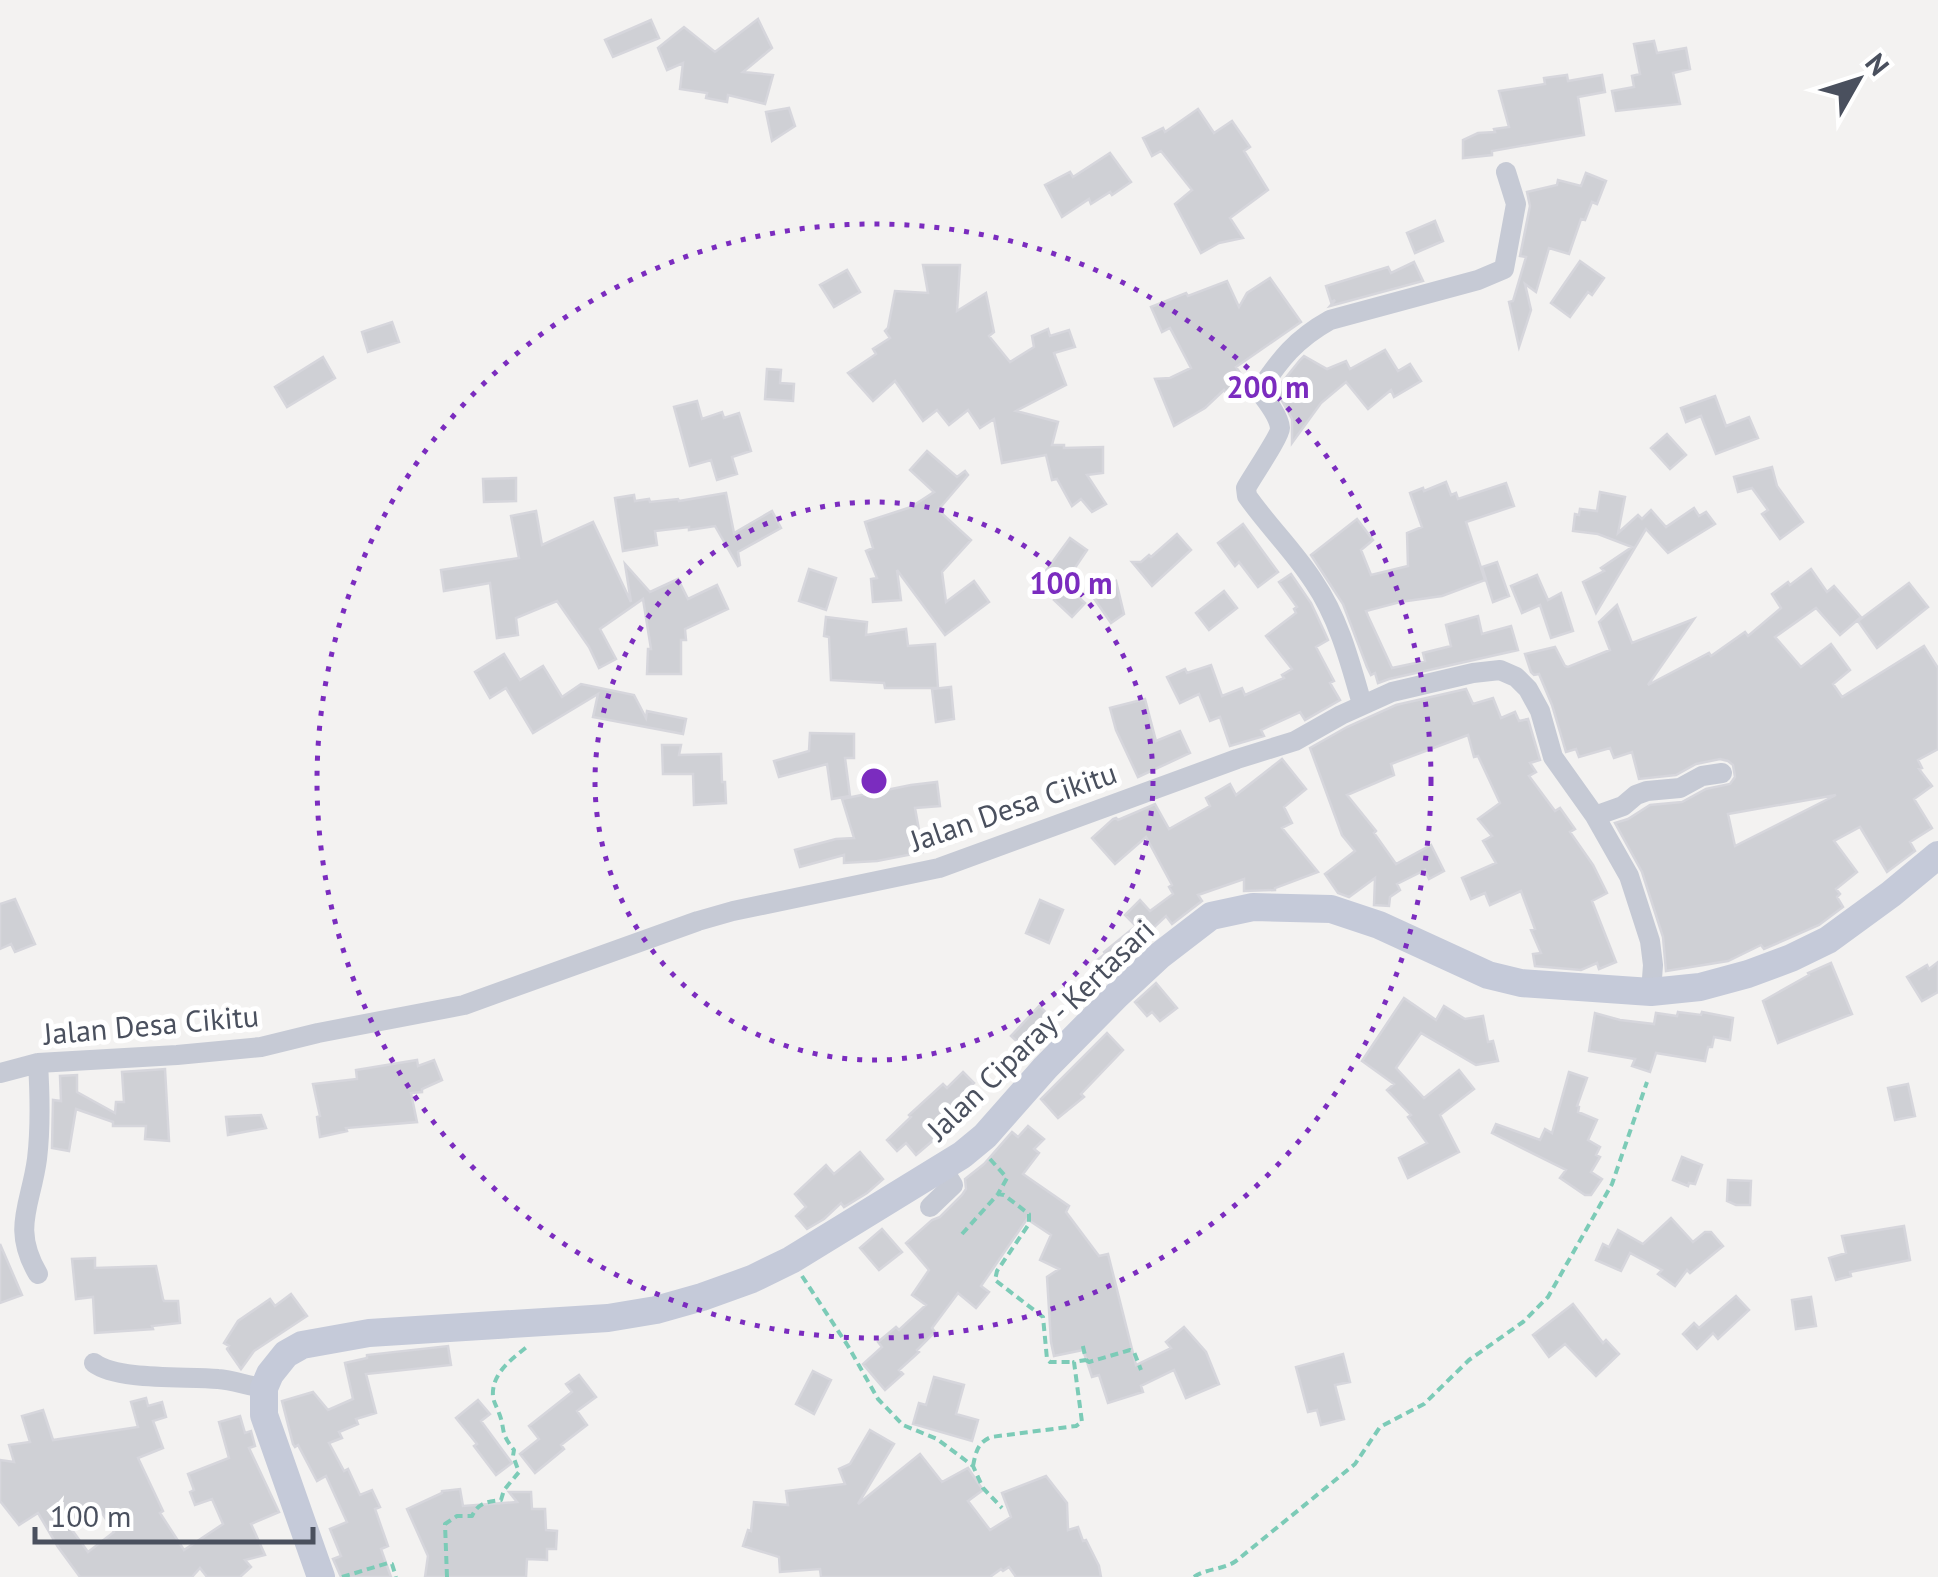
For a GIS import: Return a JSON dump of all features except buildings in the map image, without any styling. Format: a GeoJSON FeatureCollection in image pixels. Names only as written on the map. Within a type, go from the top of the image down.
{"type":"FeatureCollection","features":[{"type":"Feature","properties":{"kind":"main road","name":"Jalan Ciparay - Kertasari"},"geometry":{"type":"LineString","coordinates":[[264,1388],[276,1364],[302,1345],[369,1333],[608,1318],[656,1310],[726,1290],[791,1260],[942,1169],[985,1136],[1045,1068],[1159,956],[1211,916],[1253,906],[1331,909],[1379,925],[1488,976],[1522,984],[1652,992],[1728,980],[1791,958],[1828,940],[1938,856]]}},
{"type":"Feature","properties":{"kind":"main road"},"geometry":{"type":"LineString","coordinates":[[264,1388],[264,1415],[322,1577]]}},
{"type":"Feature","properties":{"kind":"street"},"geometry":{"type":"LineString","coordinates":[[1362,704],[1344,641],[1322,594],[1247,496],[1246,488],[1278,437],[1280,427],[1259,391],[1291,347],[1330,320],[1478,280],[1504,269],[1516,204],[1506,172]]}},
{"type":"Feature","properties":{"kind":"street","name":"Jalan Desa Cikitu"},"geometry":{"type":"LineString","coordinates":[[0,1073],[38,1063],[261,1047],[464,1005],[698,920],[940,868],[1294,742],[1392,692],[1500,670],[1516,677],[1528,689],[1554,757],[1595,816],[1629,876],[1650,941],[1652,992]]}},
{"type":"Feature","properties":{"kind":"street"},"geometry":{"type":"LineString","coordinates":[[1595,816],[1622,806],[1636,795],[1680,788],[1702,776],[1722,773]]}},
{"type":"Feature","properties":{"kind":"street"},"geometry":{"type":"LineString","coordinates":[[38,1063],[42,1117],[24,1216],[24,1242],[38,1274]]}},
{"type":"Feature","properties":{"kind":"street"},"geometry":{"type":"LineString","coordinates":[[930,1207],[953,1185],[942,1169]]}},
{"type":"Feature","properties":{"kind":"street"},"geometry":{"type":"LineString","coordinates":[[94,1363],[104,1371],[122,1374],[223,1379],[264,1388]]}},
{"type":"Feature","properties":{"kind":"path"},"geometry":{"type":"LineString","coordinates":[[1194,1577],[1236,1561],[1356,1464],[1380,1427],[1424,1404],[1469,1360],[1522,1322],[1548,1297],[1612,1184],[1647,1082]]}},
{"type":"Feature","properties":{"kind":"path"},"geometry":{"type":"LineString","coordinates":[[962,1234],[1004,1187],[1007,1178],[994,1164]]}},
{"type":"Feature","properties":{"kind":"path"},"geometry":{"type":"LineString","coordinates":[[998,1194],[1030,1214],[1029,1224],[997,1270],[995,1280],[1043,1316],[1047,1360],[1089,1362],[1130,1350],[1141,1370]]}},
{"type":"Feature","properties":{"kind":"path"},"geometry":{"type":"LineString","coordinates":[[791,1260],[878,1399],[903,1425],[937,1438],[973,1466],[982,1488],[1002,1508]]}},
{"type":"Feature","properties":{"kind":"path"},"geometry":{"type":"LineString","coordinates":[[1082,1342],[1086,1360]]}},
{"type":"Feature","properties":{"kind":"path"},"geometry":{"type":"LineString","coordinates":[[446,1577],[445,1524],[457,1516],[472,1516],[482,1502],[501,1500],[519,1472],[493,1396],[502,1366],[530,1344]]}},
{"type":"Feature","properties":{"kind":"path"},"geometry":{"type":"LineString","coordinates":[[973,1466],[980,1443],[991,1437],[1082,1422],[1074,1362]]}},
{"type":"Feature","properties":{"kind":"path"},"geometry":{"type":"LineString","coordinates":[[342,1577],[388,1563],[396,1577]]}}]}
